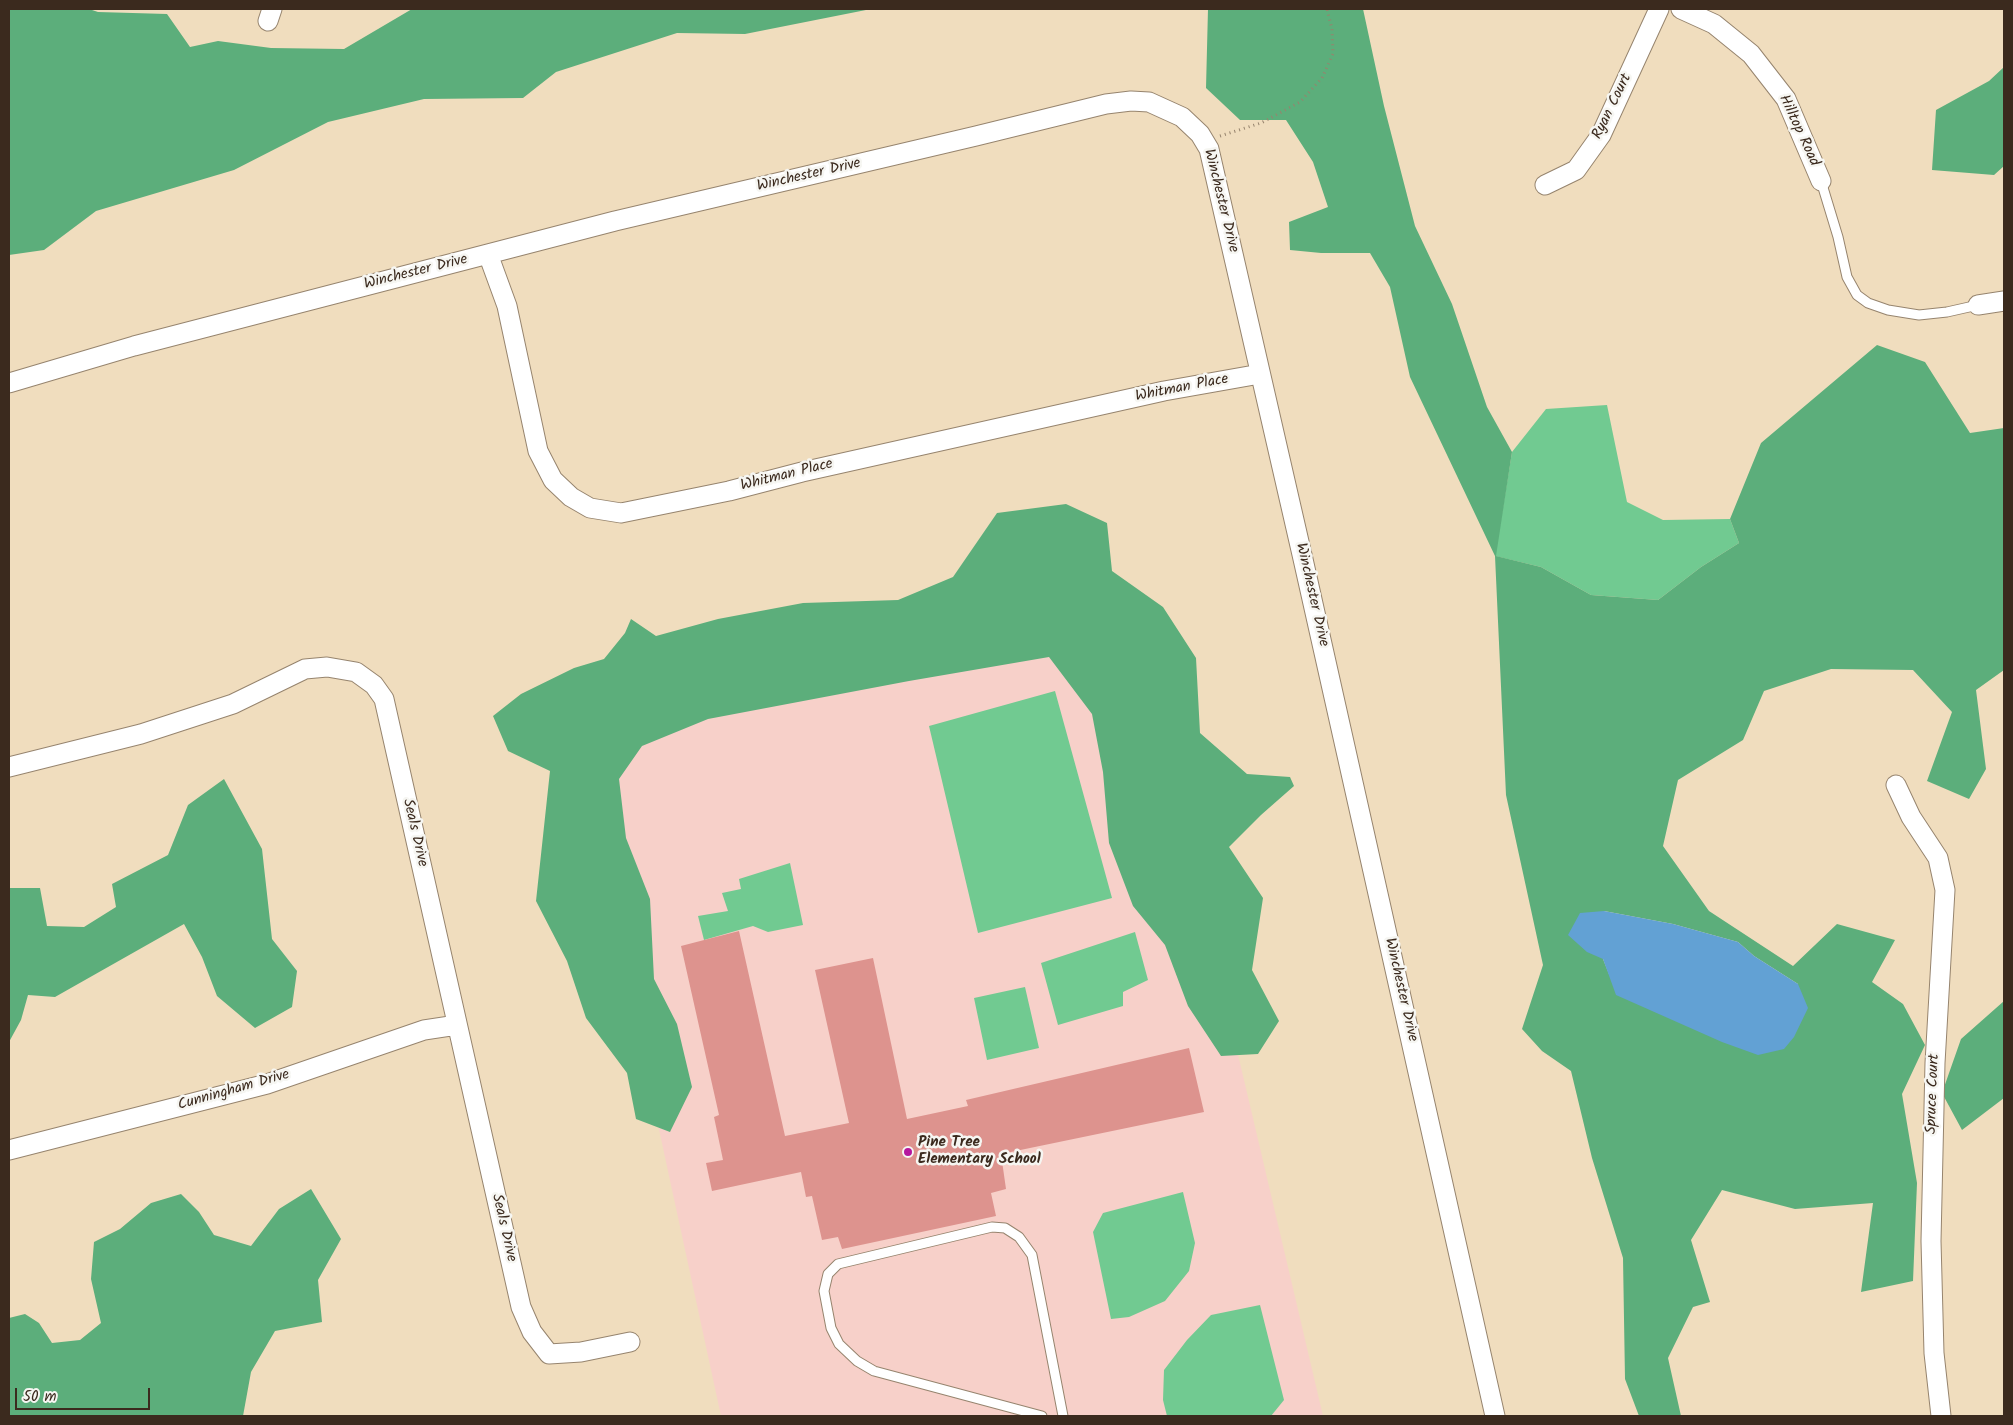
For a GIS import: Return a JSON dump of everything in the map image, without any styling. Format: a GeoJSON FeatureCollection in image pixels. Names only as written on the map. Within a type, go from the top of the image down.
{"type":"FeatureCollection","features":[{"type":"Feature","properties":{"kind":"street","name":"Ryan Court"},"geometry":{"type":"LineString","coordinates":[[1545,185],[1576,170],[1601,135],[1659,9]]}},
{"type":"Feature","properties":{"kind":"street","name":"Hilltop Road"},"geometry":{"type":"LineString","coordinates":[[1681,9],[1714,24],[1751,54],[1786,99],[1821,181]]}},
{"type":"Feature","properties":{"kind":"street","name":"Winchester Drive"},"geometry":{"type":"LineString","coordinates":[[9,383],[134,346],[615,221],[1106,104],[1131,101],[1149,102],[1182,117],[1200,134],[1209,148],[1495,1416]]}},
{"type":"Feature","properties":{"kind":"street","name":"Whitman Place"},"geometry":{"type":"LineString","coordinates":[[488,254],[507,306],[538,452],[553,480],[571,497],[590,508],[621,513],[1164,391],[1260,374]]}},
{"type":"Feature","properties":{"kind":"street"},"geometry":{"type":"LineString","coordinates":[[1978,305],[2004,301]]}},
{"type":"Feature","properties":{"kind":"street","name":"Seals Drive"},"geometry":{"type":"LineString","coordinates":[[9,767],[141,734],[233,704],[305,669],[327,666],[356,672],[374,685],[384,699],[521,1307],[532,1332],[549,1354],[581,1352],[630,1342]]}},
{"type":"Feature","properties":{"kind":"street","name":"Spruce Court"},"geometry":{"type":"LineString","coordinates":[[1896,785],[1911,817],[1938,858],[1945,890],[1935,1064],[1931,1241],[1934,1353],[1941,1416]]}},
{"type":"Feature","properties":{"kind":"street","name":"Cunningham Drive"},"geometry":{"type":"LineString","coordinates":[[9,1150],[267,1084],[424,1030],[457,1024]]}},
{"type":"Feature","properties":{"kind":"lane"},"geometry":{"type":"LineString","coordinates":[[1821,181],[1838,237],[1847,277],[1857,295],[1868,303],[1888,310],[1919,314],[1947,312],[1978,305]]}},
{"type":"Feature","properties":{"kind":"lane"},"geometry":{"type":"LineString","coordinates":[[1042,1416],[874,1370],[857,1361],[839,1344],[831,1328],[824,1291],[828,1274],[838,1264],[992,1226],[1005,1228],[1019,1237],[1032,1255],[1063,1416]]}},
{"type":"Feature","properties":{"kind":"path"},"geometry":{"type":"LineString","coordinates":[[1204,141],[1261,122],[1300,102],[1322,78],[1333,54],[1332,29],[1327,9]]}},
{"type":"Feature","properties":{"kind":"shaded area"},"geometry":{"type":"Polygon","coordinates":[[[1129,591],[1323,1416],[721,1416],[573,732],[1129,591]]]}},
{"type":"Feature","properties":{"kind":"green space"},"geometry":{"type":"Polygon","coordinates":[[[9,9],[89,9],[98,12],[167,14],[190,47],[218,41],[271,48],[344,49],[412,9],[871,9],[745,34],[677,33],[556,72],[523,98],[424,99],[328,122],[234,170],[96,211],[44,250],[9,255],[9,9]]]}},
{"type":"Feature","properties":{"kind":"green space"},"geometry":{"type":"Polygon","coordinates":[[[1208,9],[1363,9],[1384,106],[1415,226],[1452,304],[1487,407],[1512,452],[1496,556],[1541,567],[1591,595],[1658,600],[1701,567],[1739,543],[1730,519],[1761,443],[1877,345],[1925,362],[1970,433],[2004,428],[2004,670],[1976,690],[1986,769],[1969,799],[1927,781],[1952,712],[1913,670],[1831,669],[1764,691],[1743,740],[1678,780],[1663,846],[1709,911],[1793,966],[1837,924],[1895,940],[1872,982],[1903,1004],[1925,1045],[1902,1094],[1917,1183],[1913,1281],[1861,1292],[1873,1203],[1795,1209],[1722,1190],[1691,1240],[1710,1302],[1693,1307],[1668,1358],[1681,1416],[1639,1416],[1625,1379],[1623,1258],[1592,1158],[1571,1071],[1542,1051],[1522,1029],[1543,965],[1506,795],[1495,556],[1410,377],[1390,287],[1370,253],[1321,253],[1290,250],[1289,222],[1328,207],[1313,162],[1286,120],[1240,120],[1206,88],[1208,9]],[[1604,911],[1603,959],[1609,974],[1798,984],[1754,956],[1738,942],[1673,924],[1604,911]]]}},
{"type":"Feature","properties":{"kind":"green space"},"geometry":{"type":"Polygon","coordinates":[[[2004,67],[2004,166],[1994,175],[1932,170],[1936,110],[1989,81],[2004,67]]]}},
{"type":"Feature","properties":{"kind":"green space"},"geometry":{"type":"Polygon","coordinates":[[[1607,405],[1627,502],[1663,520],[1730,519],[1739,543],[1701,567],[1658,600],[1591,595],[1541,567],[1495,556],[1512,452],[1546,409],[1607,405]]]}},
{"type":"Feature","properties":{"kind":"green space"},"geometry":{"type":"Polygon","coordinates":[[[1066,504],[1107,523],[1112,571],[1163,607],[1196,658],[1200,733],[1247,774],[1290,777],[1294,786],[1229,847],[1263,898],[1252,970],[1279,1021],[1258,1054],[1221,1056],[1188,1006],[1165,945],[1133,906],[1109,843],[1103,772],[1092,714],[1049,657],[708,719],[642,746],[619,779],[626,838],[650,899],[654,979],[677,1024],[692,1087],[670,1132],[636,1119],[627,1073],[586,1018],[567,961],[536,901],[550,771],[508,751],[493,716],[521,694],[574,668],[604,659],[625,633],[631,619],[656,636],[718,619],[803,603],[898,600],[953,577],[997,513],[1066,504]]]}},
{"type":"Feature","properties":{"kind":"green space"},"geometry":{"type":"Polygon","coordinates":[[[1055,691],[1112,898],[978,933],[929,726],[1055,691]]]}},
{"type":"Feature","properties":{"kind":"green space"},"geometry":{"type":"Polygon","coordinates":[[[224,779],[262,849],[272,939],[297,971],[292,1007],[255,1028],[217,996],[202,957],[184,924],[55,997],[28,995],[21,1020],[9,1042],[9,888],[40,888],[47,926],[84,927],[116,907],[112,884],[168,855],[188,805],[224,779]]]}},
{"type":"Feature","properties":{"kind":"green space"},"geometry":{"type":"Polygon","coordinates":[[[790,863],[803,925],[768,932],[753,926],[704,940],[698,916],[728,911],[722,893],[741,889],[739,879],[790,863]]]}},
{"type":"Feature","properties":{"kind":"green space"},"geometry":{"type":"Polygon","coordinates":[[[1135,932],[1148,980],[1123,992],[1123,1006],[1058,1025],[1041,963],[1135,932]]]}},
{"type":"Feature","properties":{"kind":"green space"},"geometry":{"type":"Polygon","coordinates":[[[1025,987],[1039,1048],[987,1060],[974,998],[1025,987]]]}},
{"type":"Feature","properties":{"kind":"green space"},"geometry":{"type":"Polygon","coordinates":[[[2004,1001],[2004,1098],[1962,1130],[1942,1093],[1961,1039],[2004,1001]]]}},
{"type":"Feature","properties":{"kind":"green space"},"geometry":{"type":"Polygon","coordinates":[[[311,1189],[341,1239],[318,1280],[322,1322],[275,1331],[251,1372],[243,1416],[9,1416],[9,1318],[25,1314],[39,1323],[52,1343],[80,1340],[101,1323],[91,1279],[94,1242],[120,1229],[151,1203],[181,1194],[199,1212],[214,1235],[251,1246],[279,1209],[311,1189]]]}},
{"type":"Feature","properties":{"kind":"green space"},"geometry":{"type":"Polygon","coordinates":[[[1183,1192],[1195,1243],[1189,1271],[1165,1301],[1129,1317],[1111,1319],[1093,1232],[1103,1213],[1183,1192]]]}},
{"type":"Feature","properties":{"kind":"green space"},"geometry":{"type":"Polygon","coordinates":[[[1260,1305],[1284,1400],[1271,1416],[1167,1416],[1163,1400],[1164,1370],[1187,1340],[1211,1315],[1260,1305]]]}},
{"type":"Feature","properties":{"kind":"water"},"geometry":{"type":"Polygon","coordinates":[[[1604,911],[1673,924],[1738,942],[1754,956],[1798,984],[1808,1008],[1794,1037],[1784,1049],[1758,1055],[1722,1042],[1616,995],[1603,959],[1587,952],[1568,935],[1580,913],[1604,911]]]}},
{"type":"Feature","properties":{"kind":"building"},"geometry":{"type":"Polygon","coordinates":[[[739,931],[785,1136],[849,1123],[815,970],[873,958],[907,1119],[968,1106],[966,1100],[1189,1048],[1204,1112],[1001,1154],[1006,1189],[991,1193],[996,1216],[842,1249],[838,1237],[822,1240],[812,1196],[806,1197],[801,1172],[712,1191],[706,1163],[723,1160],[714,1117],[719,1115],[681,946],[739,931]]]}},
{"type":"Feature","properties":{"kind":"place","name":"Pine Tree Elementary School"},"geometry":{"type":"Point","coordinates":[908,1152]}}]}
